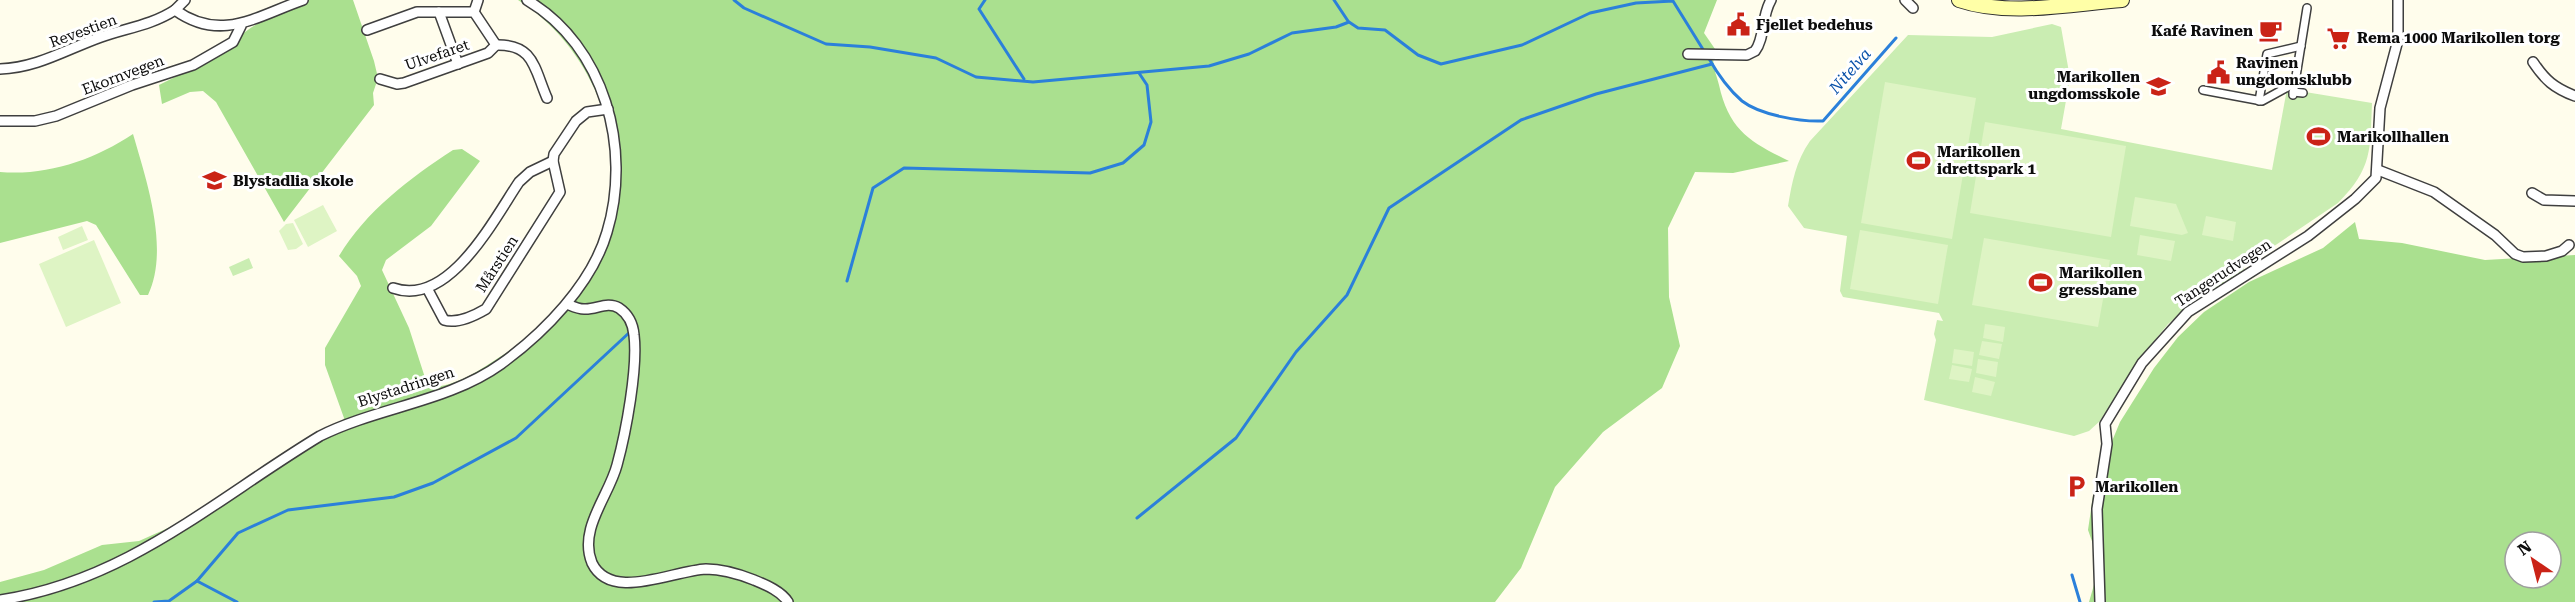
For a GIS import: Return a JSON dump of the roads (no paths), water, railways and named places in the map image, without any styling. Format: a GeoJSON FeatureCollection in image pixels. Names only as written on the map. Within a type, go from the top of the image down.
{"type":"FeatureCollection","features":[{"type":"Feature","properties":{"kind":"main road"},"geometry":{"type":"LineString","coordinates":[[1959,0],[1980,6],[2007,8],[2122,0]]}},
{"type":"Feature","properties":{"kind":"street","name":"Revestien"},"geometry":{"type":"LineString","coordinates":[[0,69],[34,65],[101,38],[158,21],[185,0]]}},
{"type":"Feature","properties":{"kind":"street"},"geometry":{"type":"LineString","coordinates":[[175,10],[190,21],[203,25],[241,26],[264,13],[303,0]]}},
{"type":"Feature","properties":{"kind":"street"},"geometry":{"type":"LineString","coordinates":[[367,30],[417,12],[474,12],[478,0]]}},
{"type":"Feature","properties":{"kind":"street","name":"Blystadringen"},"geometry":{"type":"LineString","coordinates":[[0,600],[66,585],[109,569],[156,542],[320,436],[348,422],[451,390],[476,378],[500,365],[543,330],[567,304],[593,263],[607,233],[616,170],[614,132],[599,81],[579,49],[548,15],[527,0]]}},
{"type":"Feature","properties":{"kind":"street"},"geometry":{"type":"LineString","coordinates":[[1688,54],[1747,55],[1755,51],[1761,39],[1765,9],[1771,0]]}},
{"type":"Feature","properties":{"kind":"street"},"geometry":{"type":"LineString","coordinates":[[1905,0],[1913,8]]}},
{"type":"Feature","properties":{"kind":"street"},"geometry":{"type":"LineString","coordinates":[[2398,0],[2398,40],[2380,108],[2379,170],[2434,192],[2495,235],[2515,254],[2523,257],[2546,256],[2562,251],[2569,245]]}},
{"type":"Feature","properties":{"kind":"street"},"geometry":{"type":"LineString","coordinates":[[2303,93],[2293,93],[2307,8]]}},
{"type":"Feature","properties":{"kind":"street"},"geometry":{"type":"LineString","coordinates":[[439,12],[458,64]]}},
{"type":"Feature","properties":{"kind":"street","name":"Ulvefaret"},"geometry":{"type":"LineString","coordinates":[[380,79],[397,84],[488,53],[496,45],[474,12]]}},
{"type":"Feature","properties":{"kind":"street","name":"Ekornvegen"},"geometry":{"type":"LineString","coordinates":[[0,121],[35,121],[56,116],[132,85],[193,65],[233,42],[241,26]]}},
{"type":"Feature","properties":{"kind":"street"},"geometry":{"type":"LineString","coordinates":[[496,45],[514,44],[529,56],[547,98]]}},
{"type":"Feature","properties":{"kind":"street"},"geometry":{"type":"LineString","coordinates":[[2259,101],[2267,54],[2301,46]]}},
{"type":"Feature","properties":{"kind":"street"},"geometry":{"type":"LineString","coordinates":[[2533,62],[2544,80],[2557,89],[2575,96]]}},
{"type":"Feature","properties":{"kind":"street"},"geometry":{"type":"LineString","coordinates":[[2203,90],[2262,101],[2295,83]]}},
{"type":"Feature","properties":{"kind":"street"},"geometry":{"type":"LineString","coordinates":[[553,161],[554,154],[576,121],[587,112],[608,110]]}},
{"type":"Feature","properties":{"kind":"street","name":"Mårstien"},"geometry":{"type":"LineString","coordinates":[[553,161],[560,192],[486,309],[451,322],[444,320],[427,288],[465,262],[519,182],[530,172],[553,161]]}},
{"type":"Feature","properties":{"kind":"street","name":"Tangerudvegen"},"geometry":{"type":"LineString","coordinates":[[2100,602],[2097,509],[2107,444],[2105,424],[2142,363],[2179,320],[2327,222],[2367,189],[2379,170]]}},
{"type":"Feature","properties":{"kind":"street"},"geometry":{"type":"LineString","coordinates":[[2532,193],[2544,200],[2575,201]]}},
{"type":"Feature","properties":{"kind":"street"},"geometry":{"type":"LineString","coordinates":[[393,288],[404,292],[427,288]]}},
{"type":"Feature","properties":{"kind":"street"},"geometry":{"type":"LineString","coordinates":[[567,304],[583,309],[607,304],[615,306],[626,314],[634,334],[632,379],[617,465],[592,523],[589,537],[589,555],[596,573],[610,584],[624,587],[688,571],[718,569],[761,583],[788,602]]}},
{"type":"Feature","properties":{"kind":"waterway"},"geometry":{"type":"LineString","coordinates":[[734,0],[744,8],[826,44],[870,47],[936,58],[976,77],[1033,82],[1209,66],[1249,54],[1292,33],[1336,27],[1349,22],[1358,28],[1385,30],[1418,55],[1441,64],[1522,45],[1590,13],[1636,3],[1673,1],[1704,51]]}},
{"type":"Feature","properties":{"kind":"waterway"},"geometry":{"type":"LineString","coordinates":[[985,0],[979,9],[1024,79]]}},
{"type":"Feature","properties":{"kind":"waterway"},"geometry":{"type":"LineString","coordinates":[[1334,0],[1348,21]]}},
{"type":"Feature","properties":{"kind":"waterway","name":"Nitelva"},"geometry":{"type":"LineString","coordinates":[[1708,57],[1727,86],[1750,106],[1781,117],[1823,121],[1896,38]]}},
{"type":"Feature","properties":{"kind":"waterway"},"geometry":{"type":"LineString","coordinates":[[1137,518],[1236,438],[1296,352],[1347,295],[1389,208],[1521,120],[1596,94],[1712,64]]}},
{"type":"Feature","properties":{"kind":"waterway"},"geometry":{"type":"LineString","coordinates":[[847,281],[873,188],[904,168],[1090,173],[1123,163],[1144,145],[1151,122],[1147,85],[1139,73]]}},
{"type":"Feature","properties":{"kind":"waterway"},"geometry":{"type":"LineString","coordinates":[[197,581],[238,533],[288,510],[394,497],[433,483],[516,438],[631,331]]}},
{"type":"Feature","properties":{"kind":"waterway"},"geometry":{"type":"LineString","coordinates":[[2072,575],[2080,602]]}},
{"type":"Feature","properties":{"kind":"waterway"},"geometry":{"type":"LineString","coordinates":[[154,602],[169,601],[197,581],[237,602]]}},
{"type":"Feature","properties":{"kind":"place","name":"Fjellet bedehus"},"geometry":{"type":"Point","coordinates":[1738,25]}},
{"type":"Feature","properties":{"kind":"place","name":"Kafé Ravinen"},"geometry":{"type":"Point","coordinates":[2271,31]}},
{"type":"Feature","properties":{"kind":"place","name":"Rema 1000 Marikollen torg"},"geometry":{"type":"Point","coordinates":[2339,38]}},
{"type":"Feature","properties":{"kind":"place","name":"Ravinen ungdomsklubb"},"geometry":{"type":"Point","coordinates":[2218,72]}},
{"type":"Feature","properties":{"kind":"place","name":"Marikollen ungdomsskole"},"geometry":{"type":"Point","coordinates":[2158,86]}},
{"type":"Feature","properties":{"kind":"place","name":"Marikollhallen"},"geometry":{"type":"Point","coordinates":[2319,137]}},
{"type":"Feature","properties":{"kind":"place","name":"Marikollen idrettspark 1"},"geometry":{"type":"Point","coordinates":[1919,161]}},
{"type":"Feature","properties":{"kind":"place","name":"Blystadlia skole"},"geometry":{"type":"Point","coordinates":[215,181]}},
{"type":"Feature","properties":{"kind":"place","name":"Marikollen gressbane"},"geometry":{"type":"Point","coordinates":[2041,282]}},
{"type":"Feature","properties":{"kind":"place","name":"Marikollen"},"geometry":{"type":"Point","coordinates":[2077,487]}}]}
